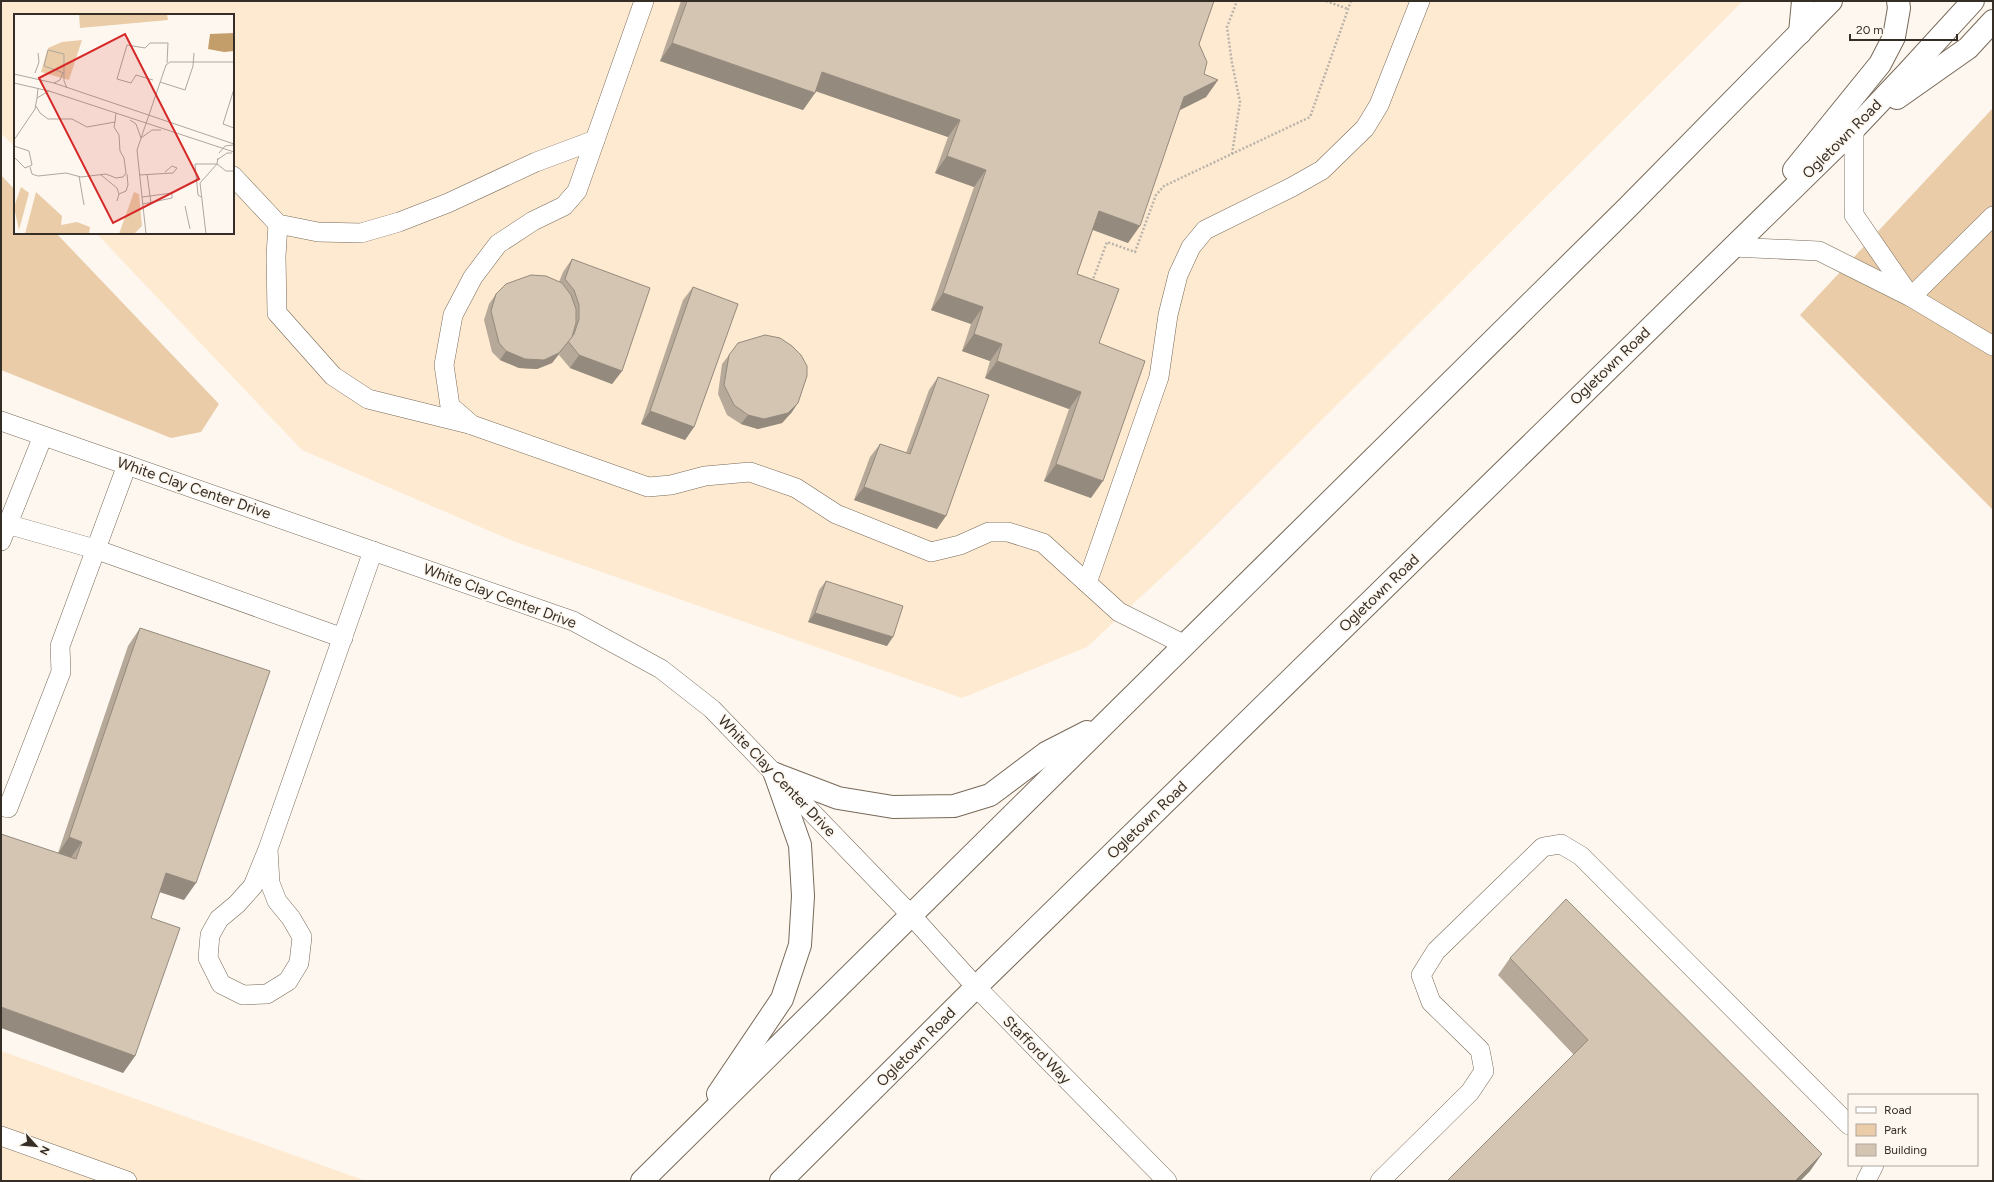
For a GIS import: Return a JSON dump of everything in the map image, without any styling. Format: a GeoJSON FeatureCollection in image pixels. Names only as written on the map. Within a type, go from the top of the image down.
{"type":"FeatureCollection","features":[{"type":"Feature","properties":{"kind":"main road"},"geometry":{"type":"LineString","coordinates":[[1800,33],[1803,1]]}},
{"type":"Feature","properties":{"kind":"main road"},"geometry":{"type":"LineString","coordinates":[[642,1181],[1627,208],[1831,1]]}},
{"type":"Feature","properties":{"kind":"main road"},"geometry":{"type":"LineString","coordinates":[[1732,247],[1880,64],[1894,37],[1899,8],[1898,1]]}},
{"type":"Feature","properties":{"kind":"main road","name":"Ogletown Road"},"geometry":{"type":"LineString","coordinates":[[781,1181],[976,987],[1854,128],[1973,1]]}},
{"type":"Feature","properties":{"kind":"main road"},"geometry":{"type":"LineString","coordinates":[[1854,128],[1968,48],[1993,21]]}},
{"type":"Feature","properties":{"kind":"main road"},"geometry":{"type":"LineString","coordinates":[[775,774],[838,798],[892,807],[954,806],[990,795],[1046,752],[1106,722]]}},
{"type":"Feature","properties":{"kind":"main road"},"geometry":{"type":"LineString","coordinates":[[695,1128],[752,1041],[782,999],[800,945],[803,896],[800,845],[775,774]]}},
{"type":"Feature","properties":{"kind":"lane"},"geometry":{"type":"LineString","coordinates":[[472,425],[450,406],[444,365],[452,315],[472,277],[498,244],[533,221],[564,206],[577,191],[644,1]]}},
{"type":"Feature","properties":{"kind":"lane"},"geometry":{"type":"LineString","coordinates":[[1088,583],[1158,377],[1171,302],[1178,275],[1191,247],[1205,230],[1292,187],[1322,170],[1365,128],[1380,105],[1420,1]]}},
{"type":"Feature","properties":{"kind":"lane"},"geometry":{"type":"LineString","coordinates":[[1854,128],[1854,215],[1911,297]]}},
{"type":"Feature","properties":{"kind":"lane"},"geometry":{"type":"LineString","coordinates":[[234,177],[278,224],[318,232],[361,232],[399,222],[441,206],[536,162],[595,140]]}},
{"type":"Feature","properties":{"kind":"lane"},"geometry":{"type":"LineString","coordinates":[[1911,297],[1993,216]]}},
{"type":"Feature","properties":{"kind":"lane"},"geometry":{"type":"LineString","coordinates":[[278,224],[276,256],[277,313],[333,376],[368,399],[472,425],[648,487],[671,485],[705,476],[750,472],[796,488],[836,514],[931,552],[960,545],[989,532],[1008,532],[1043,542],[1119,612],[1186,644]]}},
{"type":"Feature","properties":{"kind":"lane"},"geometry":{"type":"LineString","coordinates":[[1732,247],[1819,251],[1911,297],[1993,346]]}},
{"type":"Feature","properties":{"kind":"lane","name":"White Clay Center Drive"},"geometry":{"type":"LineString","coordinates":[[1,421],[573,621],[633,653],[661,669],[712,709],[911,915]]}},
{"type":"Feature","properties":{"kind":"lane"},"geometry":{"type":"LineString","coordinates":[[44,436],[4,532],[96,549],[343,638]]}},
{"type":"Feature","properties":{"kind":"lane"},"geometry":{"type":"LineString","coordinates":[[1,806],[8,808],[61,672],[60,646],[126,465]]}},
{"type":"Feature","properties":{"kind":"lane"},"geometry":{"type":"LineString","coordinates":[[268,849],[270,883],[277,901],[291,918],[302,937],[299,963],[288,982],[267,994],[243,995],[221,984],[208,958],[210,935],[219,919],[237,904],[252,886],[268,849],[373,551]]}},
{"type":"Feature","properties":{"kind":"lane"},"geometry":{"type":"LineString","coordinates":[[1380,1181],[1470,1092],[1484,1071],[1480,1050],[1430,1002],[1421,975],[1436,951],[1543,847],[1562,844],[1581,856],[1848,1124]]}},
{"type":"Feature","properties":{"kind":"lane","name":"Stafford Way"},"geometry":{"type":"LineString","coordinates":[[911,915],[976,987],[1167,1181]]}},
{"type":"Feature","properties":{"kind":"lane"},"geometry":{"type":"LineString","coordinates":[[1,1136],[127,1181]]}},
{"type":"Feature","properties":{"kind":"lane"},"geometry":{"type":"LineString","coordinates":[[1866,1181],[1874,1166]]}},
{"type":"Feature","properties":{"kind":"path"},"geometry":{"type":"LineString","coordinates":[[1232,154],[1240,102],[1227,27],[1237,1]]}},
{"type":"Feature","properties":{"kind":"path"},"geometry":{"type":"LineString","coordinates":[[1326,1],[1348,9]]}},
{"type":"Feature","properties":{"kind":"path"},"geometry":{"type":"LineString","coordinates":[[1091,284],[1107,242],[1135,252],[1156,195],[1164,186],[1310,117],[1351,1]]}},
{"type":"Feature","properties":{"kind":"shaded area"},"geometry":{"type":"Polygon","coordinates":[[[1,1],[1743,1],[1191,550],[1087,647],[962,698],[513,541],[302,450],[97,234],[234,234],[234,14],[14,14],[14,146],[1,133],[1,1]]]}},
{"type":"Feature","properties":{"kind":"shaded area"},"geometry":{"type":"Polygon","coordinates":[[[1,1051],[366,1181],[1,1181],[1,1051]]]}},
{"type":"Feature","properties":{"kind":"green space"},"geometry":{"type":"Polygon","coordinates":[[[1993,108],[1993,510],[1800,315],[1993,108]]]}},
{"type":"Feature","properties":{"kind":"green space"},"geometry":{"type":"Polygon","coordinates":[[[1,175],[14,189],[14,234],[57,234],[219,404],[201,432],[171,438],[1,370],[1,175]]]}},
{"type":"Feature","properties":{"kind":"building"},"geometry":{"type":"Polygon","coordinates":[[[687,1],[1214,1],[1199,44],[1207,62],[1204,74],[1218,80],[1184,97],[1140,226],[1099,211],[1077,274],[1119,289],[1099,343],[1145,361],[1103,481],[1056,464],[1081,392],[997,361],[1002,344],[974,334],[983,307],[943,293],[986,170],[947,156],[960,120],[822,72],[815,93],[672,43],[687,1]]]}},
{"type":"Feature","properties":{"kind":"building"},"geometry":{"type":"Polygon","coordinates":[[[572,259],[650,288],[622,371],[579,355],[568,341],[574,334],[579,319],[579,305],[574,290],[565,279],[572,259]]]}},
{"type":"Feature","properties":{"kind":"building"},"geometry":{"type":"Polygon","coordinates":[[[531,275],[546,276],[562,283],[571,295],[576,309],[576,323],[572,337],[559,353],[544,360],[525,359],[506,351],[499,343],[491,311],[496,294],[506,284],[531,275]]]}},
{"type":"Feature","properties":{"kind":"building"},"geometry":{"type":"Polygon","coordinates":[[[693,287],[738,304],[694,427],[650,411],[693,287]]]}},
{"type":"Feature","properties":{"kind":"building"},"geometry":{"type":"Polygon","coordinates":[[[765,335],[780,338],[792,346],[801,355],[807,366],[807,376],[798,403],[788,413],[764,419],[748,415],[734,405],[724,385],[729,355],[738,343],[765,335]]]}},
{"type":"Feature","properties":{"kind":"building"},"geometry":{"type":"Polygon","coordinates":[[[938,377],[989,395],[946,516],[864,487],[880,444],[910,454],[938,377]]]}},
{"type":"Feature","properties":{"kind":"building"},"geometry":{"type":"Polygon","coordinates":[[[826,581],[903,606],[893,637],[815,613],[826,581]]]}},
{"type":"Feature","properties":{"kind":"building"},"geometry":{"type":"Polygon","coordinates":[[[140,628],[270,671],[196,883],[166,873],[151,918],[180,928],[135,1056],[1,1007],[1,834],[76,859],[82,842],[69,837],[140,628]]]}},
{"type":"Feature","properties":{"kind":"building"},"geometry":{"type":"Polygon","coordinates":[[[1566,899],[1822,1154],[1795,1181],[1447,1181],[1588,1040],[1510,958],[1566,899]]]}}]}
